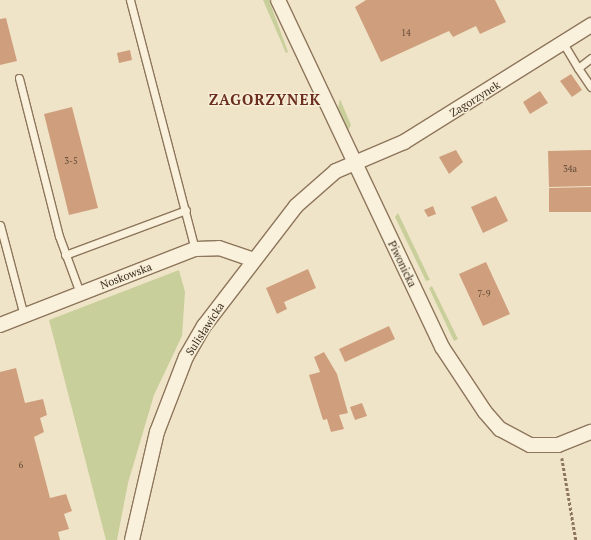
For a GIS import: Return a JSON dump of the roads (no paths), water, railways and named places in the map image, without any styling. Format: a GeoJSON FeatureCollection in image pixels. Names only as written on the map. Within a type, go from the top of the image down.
{"type":"FeatureCollection","features":[{"type":"Feature","properties":{"kind":"street","name":"Piwonicka"},"geometry":{"type":"LineString","coordinates":[[278,0],[354,164],[442,347],[486,412],[515,440],[530,445],[558,444],[591,432]]}},
{"type":"Feature","properties":{"kind":"street","name":"Zagorzynek"},"geometry":{"type":"LineString","coordinates":[[354,164],[404,142],[591,25]]}},
{"type":"Feature","properties":{"kind":"street","name":"Sulisławicka"},"geometry":{"type":"LineString","coordinates":[[132,540],[143,484],[173,385],[204,326],[253,260],[306,195],[332,174],[354,164]]}},
{"type":"Feature","properties":{"kind":"street","name":"Noskowska"},"geometry":{"type":"LineString","coordinates":[[0,325],[195,249],[219,248],[253,260]]}},
{"type":"Feature","properties":{"kind":"lane"},"geometry":{"type":"LineString","coordinates":[[130,0],[195,249]]}},
{"type":"Feature","properties":{"kind":"lane"},"geometry":{"type":"LineString","coordinates":[[563,43],[591,87]]}},
{"type":"Feature","properties":{"kind":"lane"},"geometry":{"type":"LineString","coordinates":[[578,68],[591,58]]}},
{"type":"Feature","properties":{"kind":"lane"},"geometry":{"type":"LineString","coordinates":[[19,78],[65,255],[80,294]]}},
{"type":"Feature","properties":{"kind":"lane"},"geometry":{"type":"LineString","coordinates":[[65,255],[186,210]]}},
{"type":"Feature","properties":{"kind":"lane"},"geometry":{"type":"LineString","coordinates":[[0,225],[24,316]]}},
{"type":"Feature","properties":{"kind":"district","name":"ZAGORZYNEK"},"geometry":{"type":"Point","coordinates":[265,100]}}]}
